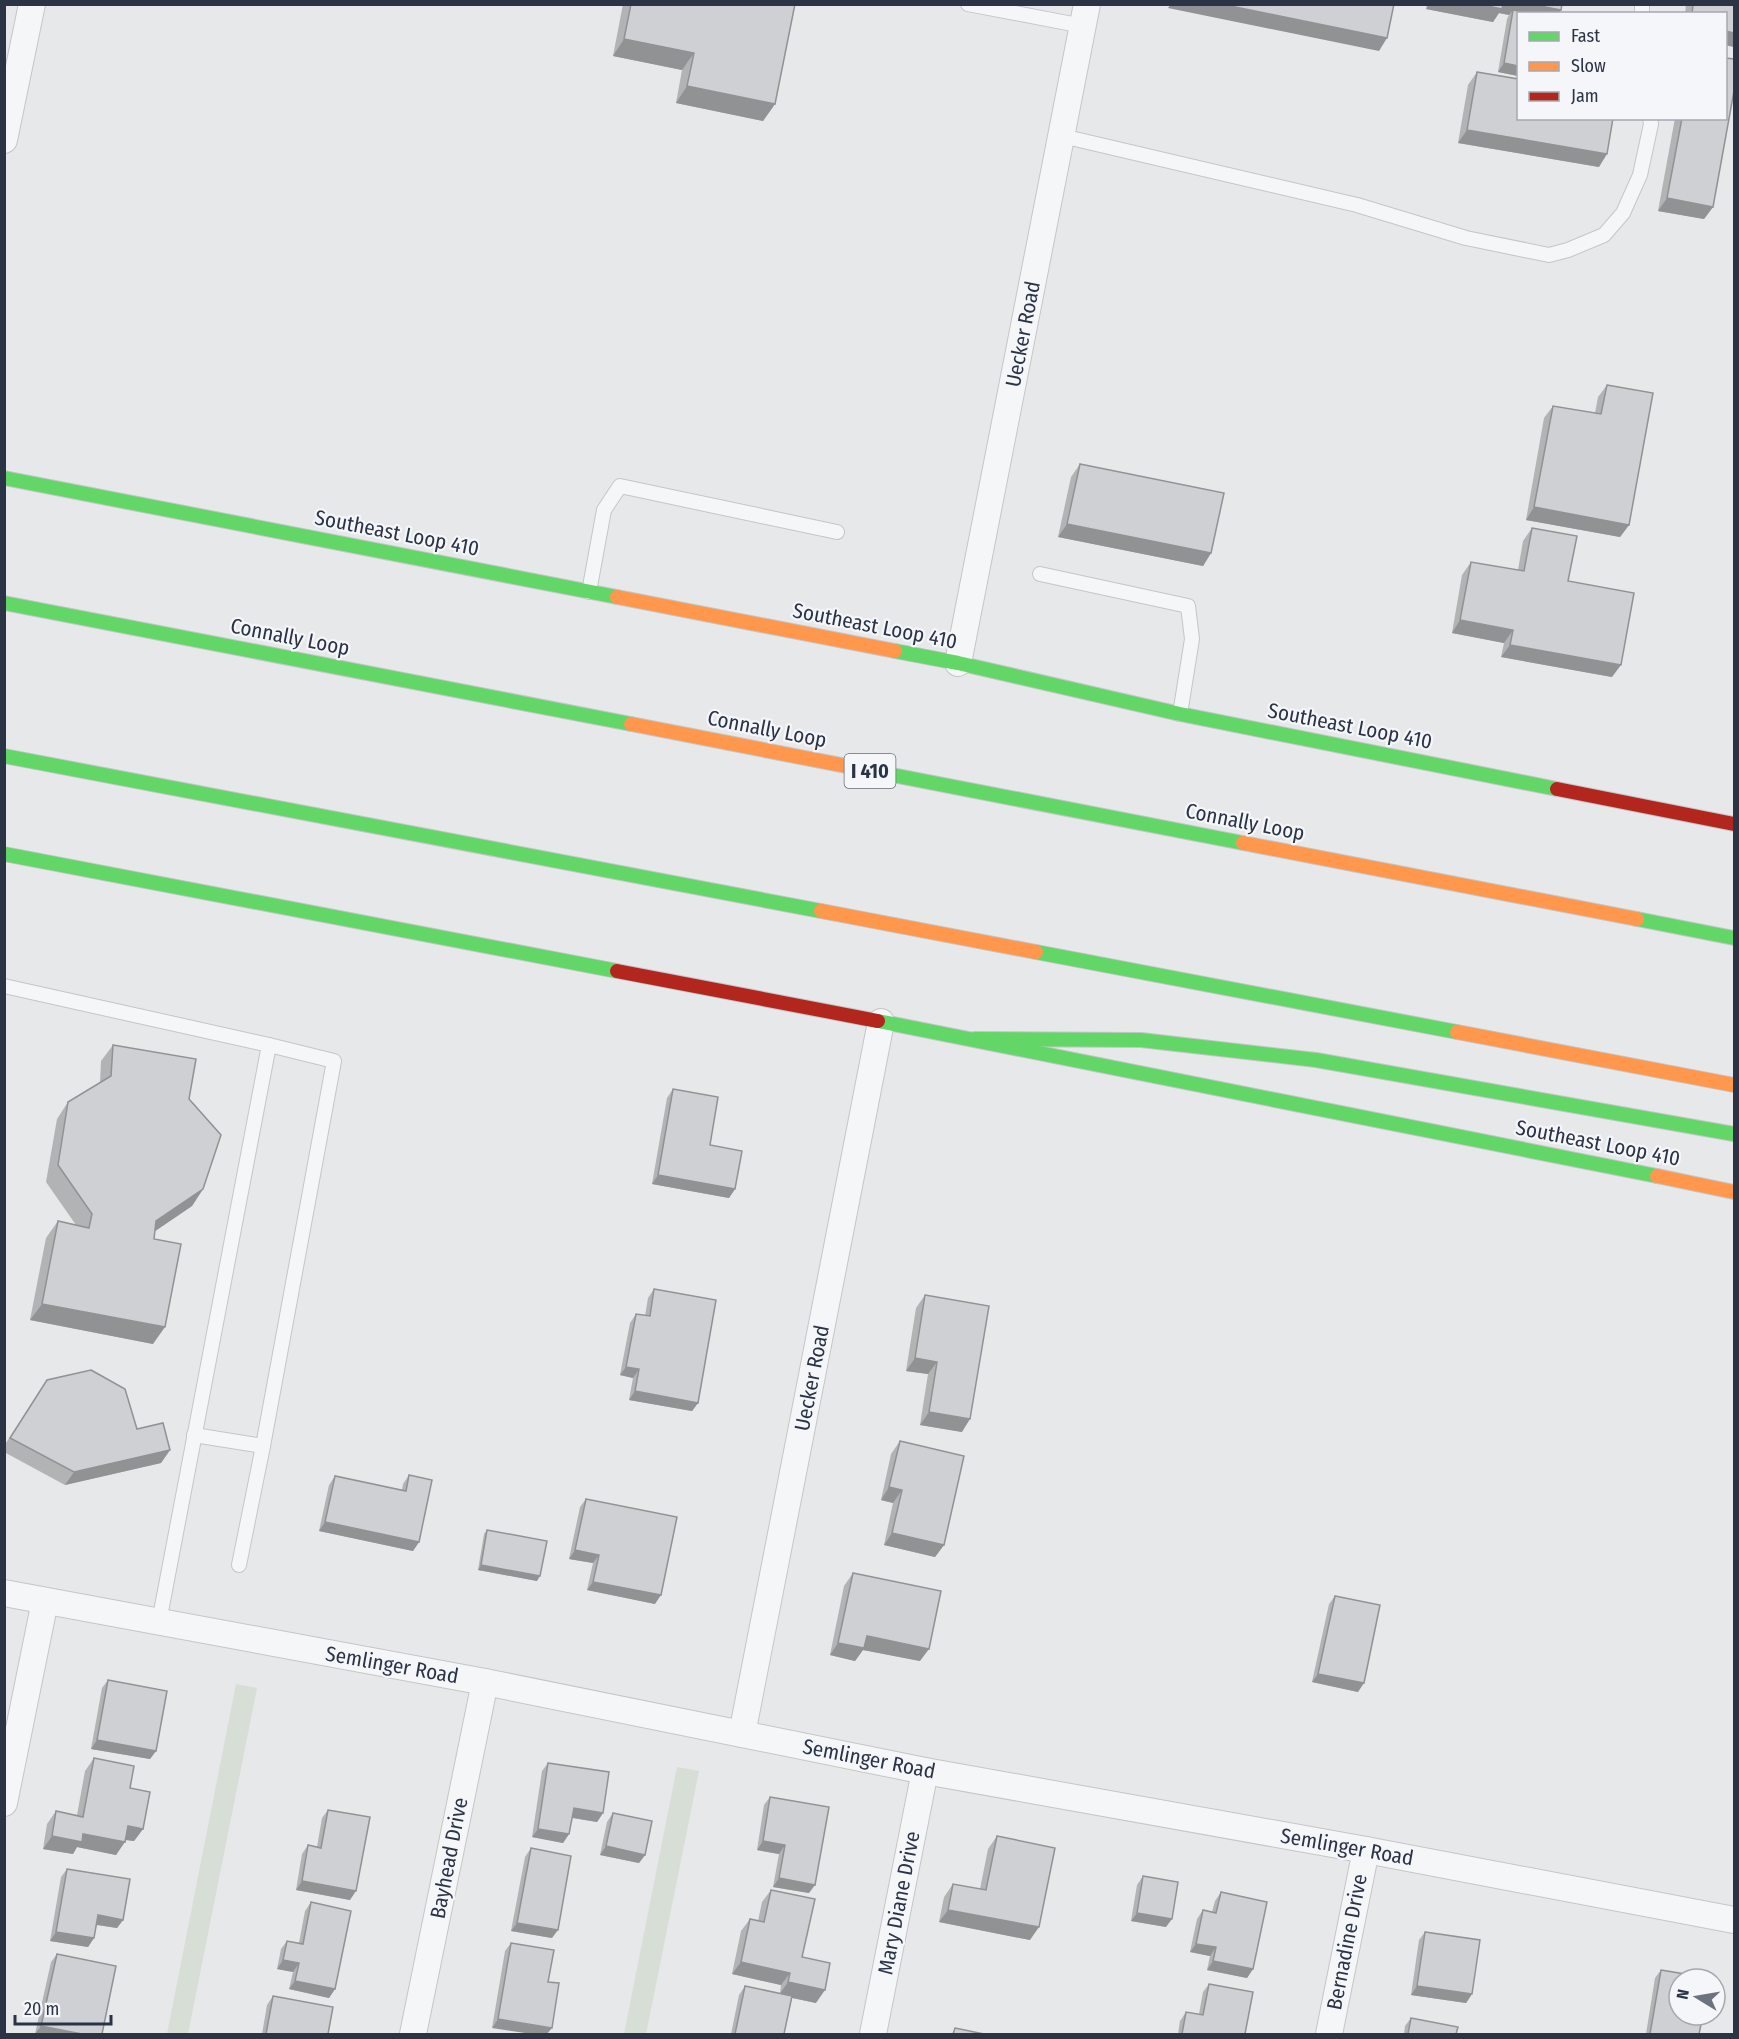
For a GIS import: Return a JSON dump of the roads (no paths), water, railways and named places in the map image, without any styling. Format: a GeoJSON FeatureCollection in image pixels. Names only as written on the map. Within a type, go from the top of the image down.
{"type":"FeatureCollection","features":[{"type":"Feature","properties":{"kind":"main road","name":"Southeast Loop 410"},"geometry":{"type":"LineString","coordinates":[[4,478],[958,663],[1180,714],[1734,824]]}},
{"type":"Feature","properties":{"kind":"main road","name":"Connally Loop"},"geometry":{"type":"LineString","coordinates":[[4,603],[1734,938]]}},
{"type":"Feature","properties":{"kind":"main road"},"geometry":{"type":"LineString","coordinates":[[4,756],[1734,1084]]}},
{"type":"Feature","properties":{"kind":"main road","name":"Southeast Loop 410"},"geometry":{"type":"LineString","coordinates":[[4,854],[975,1039],[1734,1192]]}},
{"type":"Feature","properties":{"kind":"main road"},"geometry":{"type":"LineString","coordinates":[[975,1039],[1141,1040],[1316,1060],[1734,1134]]}},
{"type":"Feature","properties":{"kind":"street"},"geometry":{"type":"LineString","coordinates":[[4,140],[32,4]]}},
{"type":"Feature","properties":{"kind":"street","name":"Uecker Road"},"geometry":{"type":"LineString","coordinates":[[958,663],[1085,15]]}},
{"type":"Feature","properties":{"kind":"street","name":"Uecker Road"},"geometry":{"type":"LineString","coordinates":[[742,1734],[881,1022]]}},
{"type":"Feature","properties":{"kind":"street","name":"Semlinger Road"},"geometry":{"type":"LineString","coordinates":[[4,1593],[485,1682],[925,1771],[1366,1850],[1734,1920]]}},
{"type":"Feature","properties":{"kind":"street"},"geometry":{"type":"LineString","coordinates":[[4,1803],[45,1601]]}},
{"type":"Feature","properties":{"kind":"street","name":"Bayhead Drive"},"geometry":{"type":"LineString","coordinates":[[413,2034],[485,1682]]}},
{"type":"Feature","properties":{"kind":"street","name":"Mary Diane Drive"},"geometry":{"type":"LineString","coordinates":[[873,2034],[925,1771]]}},
{"type":"Feature","properties":{"kind":"street","name":"Bernadine Drive"},"geometry":{"type":"LineString","coordinates":[[1329,2034],[1366,1850]]}},
{"type":"Feature","properties":{"kind":"lane"},"geometry":{"type":"LineString","coordinates":[[968,4],[1085,15]]}},
{"type":"Feature","properties":{"kind":"lane"},"geometry":{"type":"LineString","coordinates":[[1062,136],[1357,205],[1466,238],[1549,255],[1604,235],[1623,213],[1640,175],[1650,120]]}},
{"type":"Feature","properties":{"kind":"lane"},"geometry":{"type":"LineString","coordinates":[[589,592],[604,510],[620,486],[837,532]]}},
{"type":"Feature","properties":{"kind":"lane"},"geometry":{"type":"LineString","coordinates":[[1040,574],[1188,606],[1192,639],[1180,714]]}},
{"type":"Feature","properties":{"kind":"lane"},"geometry":{"type":"LineString","coordinates":[[4,986],[334,1061],[239,1566]]}},
{"type":"Feature","properties":{"kind":"lane"},"geometry":{"type":"LineString","coordinates":[[159,1622],[269,1045]]}},
{"type":"Feature","properties":{"kind":"lane"},"geometry":{"type":"LineString","coordinates":[[194,1435],[263,1446]]}}]}
